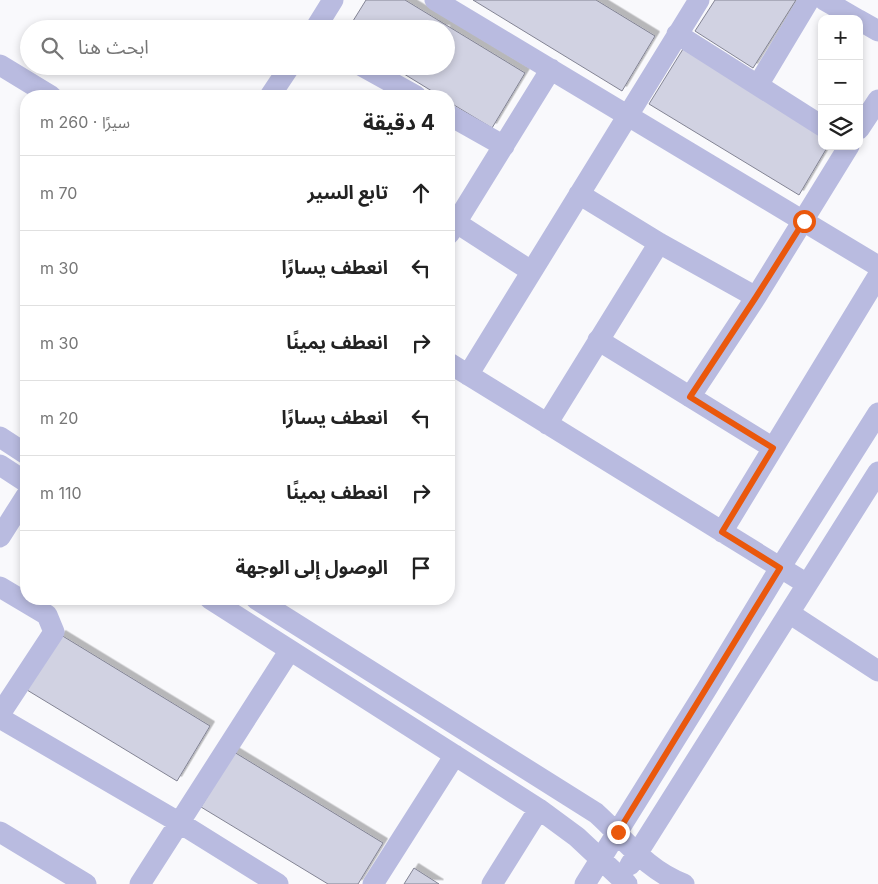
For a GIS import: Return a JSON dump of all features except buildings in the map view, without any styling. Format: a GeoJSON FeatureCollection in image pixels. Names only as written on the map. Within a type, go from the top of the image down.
{"type":"FeatureCollection","features":[{"type":"Feature","properties":{"kind":"street"},"geometry":{"type":"LineString","coordinates":[[321,20],[333,0]]}},
{"type":"Feature","properties":{"kind":"street"},"geometry":{"type":"LineString","coordinates":[[468,374],[698,0]]}},
{"type":"Feature","properties":{"kind":"street"},"geometry":{"type":"LineString","coordinates":[[758,85],[809,0]]}},
{"type":"Feature","properties":{"kind":"street"},"geometry":{"type":"LineString","coordinates":[[824,0],[850,15]]}},
{"type":"Feature","properties":{"kind":"street"},"geometry":{"type":"LineString","coordinates":[[447,3],[551,69],[878,266]]}},
{"type":"Feature","properties":{"kind":"street"},"geometry":{"type":"LineString","coordinates":[[863,23],[878,31]]}},
{"type":"Feature","properties":{"kind":"street"},"geometry":{"type":"LineString","coordinates":[[677,34],[818,123]]}},
{"type":"Feature","properties":{"kind":"street"},"geometry":{"type":"LineString","coordinates":[[0,65],[41,90]]}},
{"type":"Feature","properties":{"kind":"street"},"geometry":{"type":"LineString","coordinates":[[455,219],[504,146],[551,69]]}},
{"type":"Feature","properties":{"kind":"street"},"geometry":{"type":"LineString","coordinates":[[274,90],[284,75]]}},
{"type":"Feature","properties":{"kind":"street"},"geometry":{"type":"LineString","coordinates":[[378,75],[405,90]]}},
{"type":"Feature","properties":{"kind":"street"},"geometry":{"type":"LineString","coordinates":[[863,123],[878,100]]}},
{"type":"Feature","properties":{"kind":"street"},"geometry":{"type":"LineString","coordinates":[[455,118],[504,146]]}},
{"type":"Feature","properties":{"kind":"street"},"geometry":{"type":"LineString","coordinates":[[690,397],[756,297],[847,150]]}},
{"type":"Feature","properties":{"kind":"street"},"geometry":{"type":"LineString","coordinates":[[579,194],[659,243],[756,297]]}},
{"type":"Feature","properties":{"kind":"street"},"geometry":{"type":"LineString","coordinates":[[455,227],[531,271]]}},
{"type":"Feature","properties":{"kind":"street"},"geometry":{"type":"LineString","coordinates":[[547,424],[659,243]]}},
{"type":"Feature","properties":{"kind":"street"},"geometry":{"type":"LineString","coordinates":[[722,532],[878,276]]}},
{"type":"Feature","properties":{"kind":"street"},"geometry":{"type":"LineString","coordinates":[[598,340],[773,448]]}},
{"type":"Feature","properties":{"kind":"street"},"geometry":{"type":"LineString","coordinates":[[455,366],[807,584]]}},
{"type":"Feature","properties":{"kind":"street"},"geometry":{"type":"LineString","coordinates":[[586,884],[780,568],[878,413]]}},
{"type":"Feature","properties":{"kind":"street"},"geometry":{"type":"LineString","coordinates":[[0,437],[20,450]]}},
{"type":"Feature","properties":{"kind":"street"},"geometry":{"type":"LineString","coordinates":[[0,465],[20,478]]}},
{"type":"Feature","properties":{"kind":"street"},"geometry":{"type":"LineString","coordinates":[[219,605],[539,809],[577,837],[602,859],[622,882],[636,854],[878,472]]}},
{"type":"Feature","properties":{"kind":"street"},"geometry":{"type":"LineString","coordinates":[[0,537],[20,505]]}},
{"type":"Feature","properties":{"kind":"street"},"geometry":{"type":"LineString","coordinates":[[0,587],[20,599]]}},
{"type":"Feature","properties":{"kind":"street"},"geometry":{"type":"LineString","coordinates":[[0,714],[54,632],[47,615],[30,605]]}},
{"type":"Feature","properties":{"kind":"street"},"geometry":{"type":"LineString","coordinates":[[266,605],[596,813],[618,832],[636,854],[670,878],[684,884]]}},
{"type":"Feature","properties":{"kind":"street"},"geometry":{"type":"LineString","coordinates":[[789,612],[878,671]]}},
{"type":"Feature","properties":{"kind":"street"},"geometry":{"type":"LineString","coordinates":[[140,884],[290,650]]}},
{"type":"Feature","properties":{"kind":"street"},"geometry":{"type":"LineString","coordinates":[[0,718],[180,823],[278,884]]}},
{"type":"Feature","properties":{"kind":"street"},"geometry":{"type":"LineString","coordinates":[[373,884],[455,755]]}},
{"type":"Feature","properties":{"kind":"street"},"geometry":{"type":"LineString","coordinates":[[492,884],[539,809]]}},
{"type":"Feature","properties":{"kind":"street"},"geometry":{"type":"LineString","coordinates":[[0,832],[86,884]]}},
{"type":"Feature","properties":{"kind":"route"},"geometry":{"type":"LineString","coordinates":[[618,832],[780,568],[722,532],[773,448],[690,397],[804,221]]}}]}
